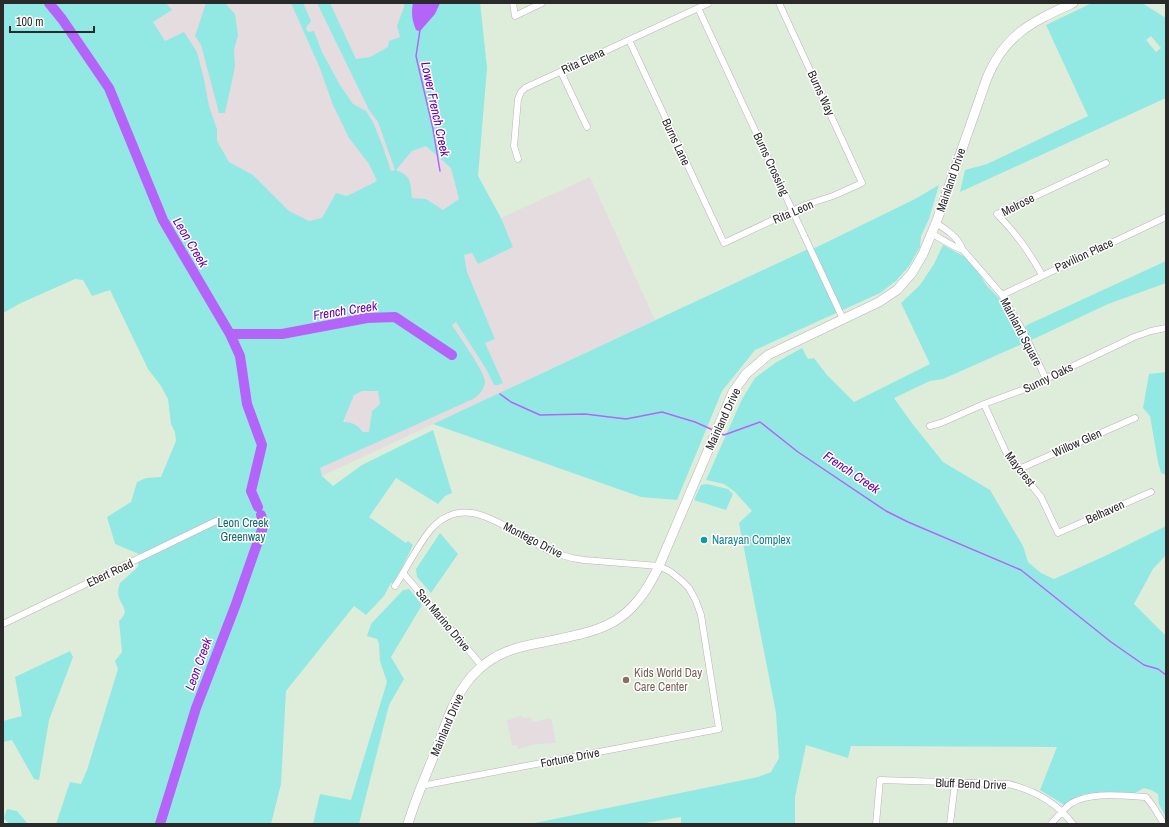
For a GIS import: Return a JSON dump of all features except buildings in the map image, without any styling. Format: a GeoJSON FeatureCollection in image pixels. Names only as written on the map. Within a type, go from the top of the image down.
{"type":"FeatureCollection","features":[{"type":"Feature","properties":{"kind":"main road","name":"Mainland Drive"},"geometry":{"type":"LineString","coordinates":[[408,824],[458,696],[470,678],[482,666],[495,657],[514,649],[584,634],[600,629],[623,616],[638,602],[650,585],[659,566],[733,392],[746,374],[762,360],[780,349],[879,302],[897,290],[904,282],[918,264],[936,223],[987,78],[995,60],[1009,42],[1026,27],[1042,17],[1073,3]]}},
{"type":"Feature","properties":{"kind":"street"},"geometry":{"type":"LineString","coordinates":[[514,3],[515,16],[542,3]]}},
{"type":"Feature","properties":{"kind":"street","name":"Rita Elena"},"geometry":{"type":"LineString","coordinates":[[518,159],[514,146],[518,99],[519,94],[525,88],[709,3]]}},
{"type":"Feature","properties":{"kind":"street","name":"Burns Way"},"geometry":{"type":"LineString","coordinates":[[779,3],[862,183]]}},
{"type":"Feature","properties":{"kind":"street","name":"Burns Crossing"},"geometry":{"type":"LineString","coordinates":[[698,8],[843,319]]}},
{"type":"Feature","properties":{"kind":"street","name":"Burns Lane"},"geometry":{"type":"LineString","coordinates":[[629,40],[724,243]]}},
{"type":"Feature","properties":{"kind":"street"},"geometry":{"type":"LineString","coordinates":[[561,72],[587,128]]}},
{"type":"Feature","properties":{"kind":"street","name":"Melrose"},"geometry":{"type":"LineString","coordinates":[[1042,275],[1018,238],[997,214],[1106,163]]}},
{"type":"Feature","properties":{"kind":"street","name":"Rita Leon"},"geometry":{"type":"LineString","coordinates":[[724,243],[805,205],[833,196],[862,183]]}},
{"type":"Feature","properties":{"kind":"street","name":"Pavilion Place"},"geometry":{"type":"LineString","coordinates":[[1002,294],[1166,217]]}},
{"type":"Feature","properties":{"kind":"street","name":"Mainland Square"},"geometry":{"type":"LineString","coordinates":[[936,223],[951,233],[961,244],[963,250],[1002,294],[1023,331],[1046,378]]}},
{"type":"Feature","properties":{"kind":"street","name":"Mainland Square"},"geometry":{"type":"LineString","coordinates":[[931,233],[952,246],[963,250]]}},
{"type":"Feature","properties":{"kind":"street","name":"Sunny Oaks"},"geometry":{"type":"LineString","coordinates":[[930,426],[941,423],[984,404],[1017,393],[1134,337],[1166,328]]}},
{"type":"Feature","properties":{"kind":"street","name":"Maycrest"},"geometry":{"type":"LineString","coordinates":[[984,404],[1005,450],[1042,497],[1058,533]]}},
{"type":"Feature","properties":{"kind":"street","name":"Willow Glen"},"geometry":{"type":"LineString","coordinates":[[1019,469],[1135,418]]}},
{"type":"Feature","properties":{"kind":"street","name":"Belhaven"},"geometry":{"type":"LineString","coordinates":[[1058,533],[1151,492]]}},
{"type":"Feature","properties":{"kind":"street","name":"Montego Drive"},"geometry":{"type":"LineString","coordinates":[[403,573],[433,528],[444,519],[456,514],[467,512],[488,517],[551,552],[566,557],[659,566]]}},
{"type":"Feature","properties":{"kind":"street","name":"Ebert Road"},"geometry":{"type":"LineString","coordinates":[[3,624],[216,521]]}},
{"type":"Feature","properties":{"kind":"street","name":"Fortune Drive"},"geometry":{"type":"LineString","coordinates":[[422,786],[720,729],[699,608],[689,588],[671,572],[659,566]]}},
{"type":"Feature","properties":{"kind":"street"},"geometry":{"type":"LineString","coordinates":[[395,586],[403,573]]}},
{"type":"Feature","properties":{"kind":"street","name":"San Marino Drive"},"geometry":{"type":"LineString","coordinates":[[403,573],[482,666]]}},
{"type":"Feature","properties":{"kind":"street","name":"Bluff Bend Drive"},"geometry":{"type":"LineString","coordinates":[[876,824],[880,780],[1008,784],[1022,787],[1049,800],[1073,824]]}},
{"type":"Feature","properties":{"kind":"street"},"geometry":{"type":"LineString","coordinates":[[950,824],[955,783]]}},
{"type":"Feature","properties":{"kind":"street"},"geometry":{"type":"LineString","coordinates":[[1051,824],[1072,804],[1091,796],[1146,797],[1164,824]]}},
{"type":"Feature","properties":{"kind":"shaded area"},"geometry":{"type":"Polygon","coordinates":[[[142,3],[480,3],[487,68],[478,176],[501,218],[590,177],[655,320],[322,476],[285,342],[142,3]]]}},
{"type":"Feature","properties":{"kind":"shaded area"},"geometry":{"type":"Polygon","coordinates":[[[413,3],[440,3],[435,14],[419,31],[416,30],[413,20],[413,3]]]}},
{"type":"Feature","properties":{"kind":"shaded area"},"geometry":{"type":"Polygon","coordinates":[[[522,716],[523,718],[531,717],[532,722],[551,718],[556,743],[536,744],[518,749],[517,745],[512,746],[507,720],[522,716]]]}},
{"type":"Feature","properties":{"kind":"green space","name":"Leon Creek Greenway"},"geometry":{"type":"Polygon","coordinates":[[[3,3],[166,3],[172,10],[153,22],[165,41],[184,32],[197,52],[209,106],[217,129],[217,141],[229,162],[253,175],[289,211],[309,221],[322,218],[336,193],[347,196],[377,181],[369,164],[349,138],[333,105],[319,66],[291,3],[303,3],[311,21],[306,28],[308,32],[314,31],[322,52],[340,85],[353,104],[366,111],[373,122],[391,171],[395,170],[378,122],[369,110],[317,3],[330,3],[356,59],[370,57],[388,47],[389,41],[400,37],[397,26],[404,3],[480,3],[487,68],[478,176],[501,218],[513,247],[478,264],[472,253],[464,255],[467,272],[495,339],[485,343],[503,383],[494,385],[486,369],[456,322],[452,325],[477,363],[484,377],[485,382],[483,390],[480,394],[473,399],[320,468],[322,476],[333,486],[362,465],[433,430],[452,493],[445,496],[438,504],[396,478],[369,517],[406,543],[408,541],[413,545],[394,584],[391,583],[384,596],[366,615],[354,606],[286,691],[281,784],[271,824],[56,824],[70,782],[81,784],[87,770],[118,669],[115,661],[122,652],[119,621],[123,617],[125,610],[118,593],[120,583],[138,567],[139,554],[115,544],[107,517],[131,502],[137,482],[146,478],[161,477],[176,441],[175,432],[171,424],[168,399],[161,386],[148,369],[110,290],[92,296],[83,280],[75,279],[21,303],[3,313],[3,3]],[[426,146],[412,151],[396,170],[408,177],[412,198],[426,199],[443,210],[459,199],[451,168],[426,146]],[[362,391],[354,395],[343,422],[354,424],[363,432],[369,432],[372,411],[380,404],[378,391],[362,391]]]}},
{"type":"Feature","properties":{"kind":"green space"},"geometry":{"type":"Polygon","coordinates":[[[206,3],[225,3],[235,14],[238,35],[234,50],[235,67],[225,113],[219,113],[201,45],[195,36],[206,3]]]}},
{"type":"Feature","properties":{"kind":"green space"},"geometry":{"type":"Polygon","coordinates":[[[1092,3],[1142,3],[1166,18],[1166,98],[960,192],[965,170],[987,164],[1088,116],[1046,25],[1092,3]],[[1151,36],[1146,40],[1156,52],[1161,48],[1151,36]]]}},
{"type":"Feature","properties":{"kind":"green space"},"geometry":{"type":"Polygon","coordinates":[[[939,185],[929,219],[921,236],[920,247],[909,266],[896,281],[880,293],[755,350],[722,391],[677,500],[641,497],[433,424],[806,250],[817,247],[915,199],[939,185]]]}},
{"type":"Feature","properties":{"kind":"green space"},"geometry":{"type":"Polygon","coordinates":[[[943,245],[965,257],[987,286],[999,298],[1019,335],[1027,325],[1166,261],[1166,283],[1108,304],[943,379],[930,381],[894,398],[943,462],[990,490],[1023,546],[1028,562],[1041,573],[1054,579],[1166,526],[1166,555],[1153,569],[1134,604],[1166,636],[1166,818],[1159,804],[1158,794],[1144,788],[1135,793],[1084,794],[1066,806],[1040,790],[1057,747],[851,746],[848,758],[806,745],[795,797],[795,824],[681,824],[681,817],[640,824],[530,824],[758,777],[771,772],[779,758],[776,713],[739,523],[752,511],[735,492],[724,484],[706,480],[742,399],[755,378],[775,363],[802,348],[808,359],[814,358],[827,375],[854,402],[930,364],[901,303],[920,285],[934,264],[943,245]]]}},
{"type":"Feature","properties":{"kind":"green space"},"geometry":{"type":"Polygon","coordinates":[[[1166,372],[1166,475],[1161,473],[1150,416],[1143,408],[1149,374],[1166,372]]]}},
{"type":"Feature","properties":{"kind":"green space"},"geometry":{"type":"Polygon","coordinates":[[[707,484],[728,489],[733,494],[726,510],[694,500],[701,485],[707,484]]]}},
{"type":"Feature","properties":{"kind":"green space"},"geometry":{"type":"Polygon","coordinates":[[[440,533],[458,554],[431,593],[417,577],[416,569],[440,533]]]}},
{"type":"Feature","properties":{"kind":"green space"},"geometry":{"type":"Polygon","coordinates":[[[409,589],[422,605],[391,657],[404,679],[389,705],[359,824],[313,824],[320,794],[351,800],[387,682],[380,661],[379,644],[377,639],[367,636],[371,624],[403,590],[409,589]]]}},
{"type":"Feature","properties":{"kind":"green space"},"geometry":{"type":"Polygon","coordinates":[[[70,651],[73,657],[49,720],[39,780],[34,779],[12,740],[3,742],[3,721],[22,716],[15,677],[70,651]]]}},
{"type":"Feature","properties":{"kind":"green space"},"geometry":{"type":"Polygon","coordinates":[[[7,809],[17,811],[28,824],[9,824],[4,818],[7,809]]]}},
{"type":"Feature","properties":{"kind":"waterway","name":"Leon Creek"},"geometry":{"type":"LineString","coordinates":[[49,3],[62,19],[109,88],[163,220],[230,334],[240,356],[247,404],[262,445],[251,491],[258,507]]}},
{"type":"Feature","properties":{"kind":"waterway","name":"Lower French Creek"},"geometry":{"type":"LineString","coordinates":[[420,30],[416,56],[433,129],[440,171]]}},
{"type":"Feature","properties":{"kind":"waterway","name":"French Creek"},"geometry":{"type":"LineString","coordinates":[[230,334],[282,334],[367,318],[395,317],[452,355]]}},
{"type":"Feature","properties":{"kind":"waterway","name":"French Creek"},"geometry":{"type":"LineString","coordinates":[[500,394],[511,402],[540,415],[585,414],[626,419],[662,412],[695,422],[713,430]]}},
{"type":"Feature","properties":{"kind":"waterway","name":"French Creek"},"geometry":{"type":"LineString","coordinates":[[720,433],[724,435],[760,422],[798,452],[886,511],[908,522],[1021,570],[1111,642],[1144,665],[1158,669],[1166,675]]}},
{"type":"Feature","properties":{"kind":"waterway","name":"Leon Creek"},"geometry":{"type":"LineString","coordinates":[[160,824],[196,708],[236,604],[264,524],[261,515]]}},
{"type":"Feature","properties":{"kind":"place","name":"Narayan Complex"},"geometry":{"type":"Point","coordinates":[704,540]}},
{"type":"Feature","properties":{"kind":"place","name":"Kids World Day Care Center"},"geometry":{"type":"Point","coordinates":[626,680]}}]}
